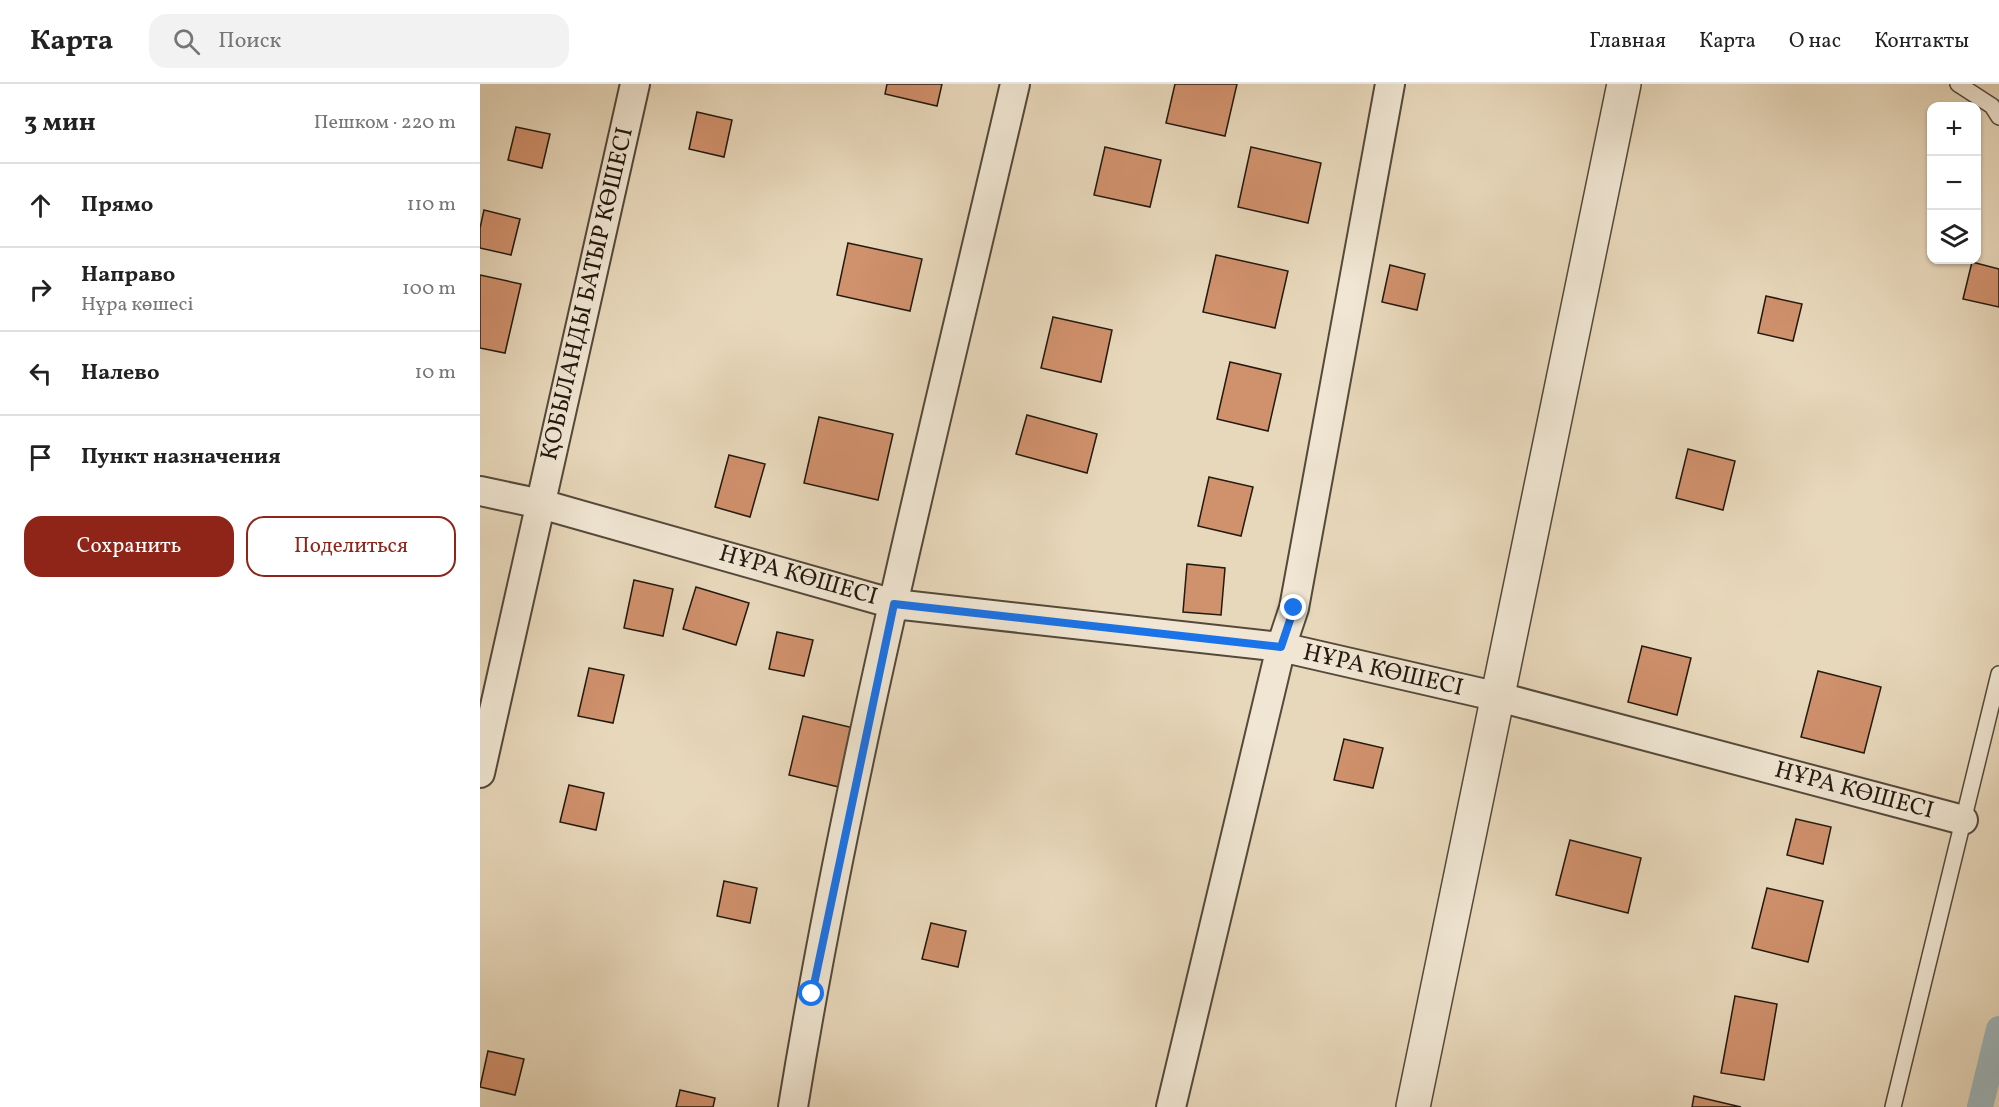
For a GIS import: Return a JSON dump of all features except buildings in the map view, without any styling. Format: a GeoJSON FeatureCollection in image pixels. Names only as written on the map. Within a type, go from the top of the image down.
{"type":"FeatureCollection","features":[{"type":"Feature","properties":{"kind":"street","name":"ҚОБЫЛАНДЫ БАТЫР КӨШЕСІ"},"geometry":{"type":"LineString","coordinates":[[480,773],[635,84]]}},
{"type":"Feature","properties":{"kind":"street"},"geometry":{"type":"LineString","coordinates":[[793,1107],[812,994],[894,604],[1015,84]]}},
{"type":"Feature","properties":{"kind":"street"},"geometry":{"type":"LineString","coordinates":[[1171,1107],[1281,647],[1294,608],[1390,84]]}},
{"type":"Feature","properties":{"kind":"street"},"geometry":{"type":"LineString","coordinates":[[1413,1107],[1624,84]]}},
{"type":"Feature","properties":{"kind":"street","name":"НҰРА КӨШЕСІ"},"geometry":{"type":"LineString","coordinates":[[480,491],[541,504],[894,604],[1281,647],[1499,697],[1963,820]]}},
{"type":"Feature","properties":{"kind":"lane"},"geometry":{"type":"LineString","coordinates":[[1958,84],[1992,106],[1999,117]]}},
{"type":"Feature","properties":{"kind":"lane"},"geometry":{"type":"LineString","coordinates":[[1893,1107],[1999,674]]}},
{"type":"Feature","properties":{"kind":"waterway"},"geometry":{"type":"LineString","coordinates":[[1980,1107],[1999,1029]]}},
{"type":"Feature","properties":{"kind":"route"},"geometry":{"type":"LineString","coordinates":[[812,994],[894,604],[1281,647],[1294,608]]}}]}
